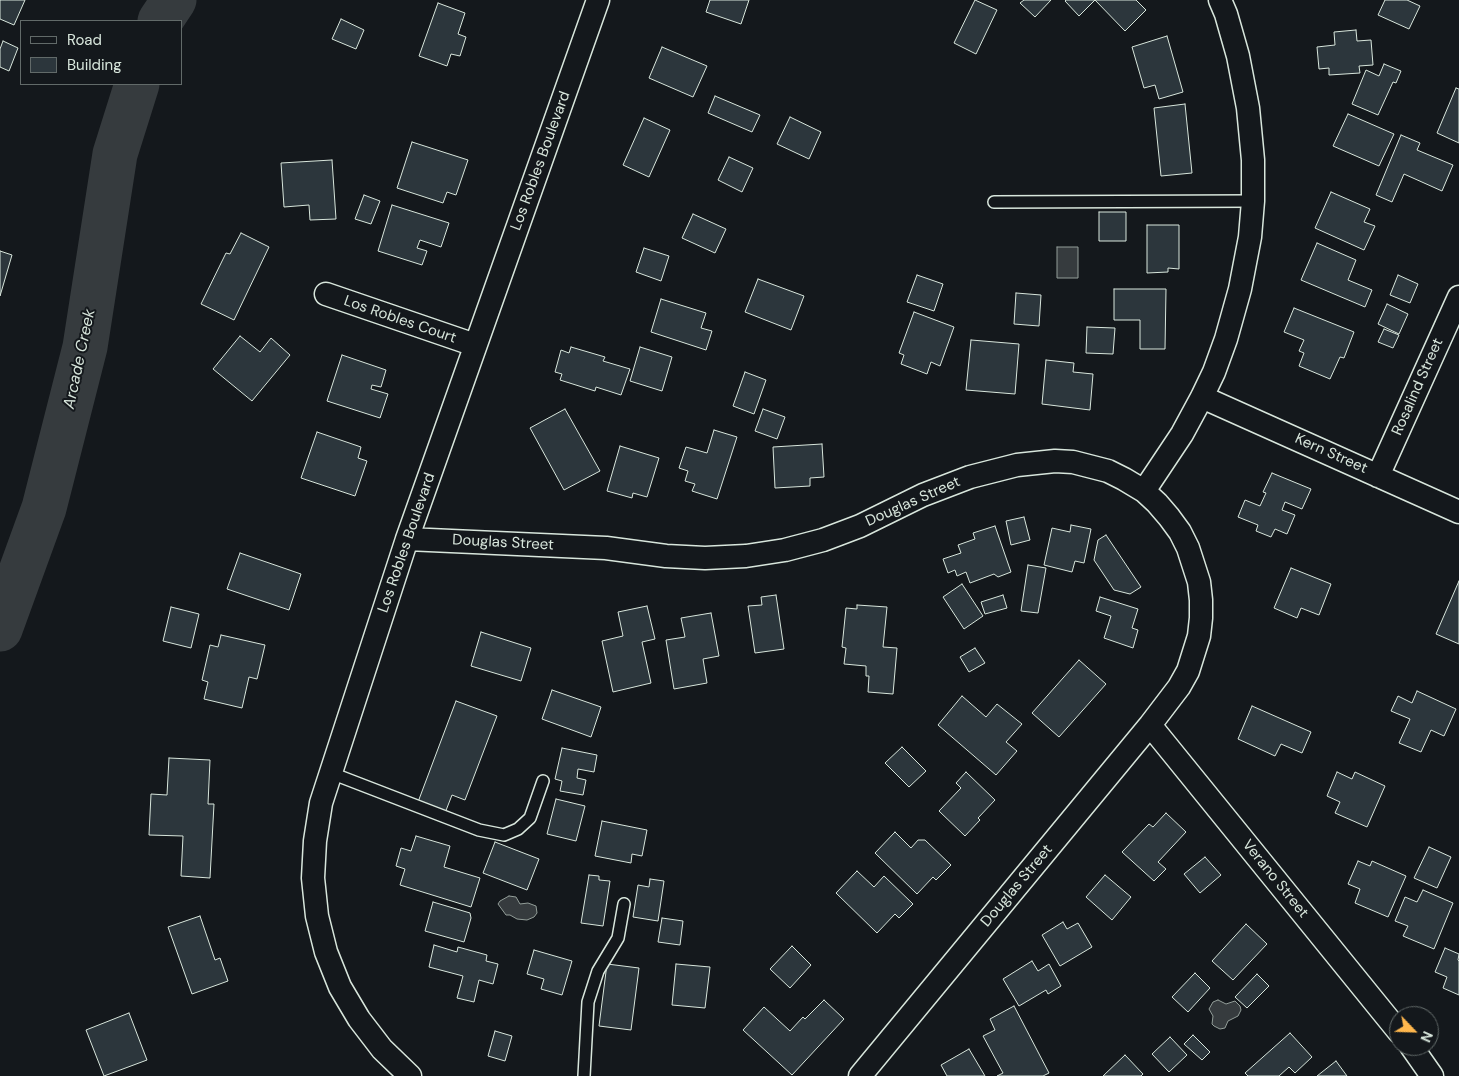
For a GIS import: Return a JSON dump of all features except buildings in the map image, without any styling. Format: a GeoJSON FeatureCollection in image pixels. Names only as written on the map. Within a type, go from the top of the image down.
{"type":"FeatureCollection","features":[{"type":"Feature","properties":{"kind":"street","name":"Los Robles Boulevard"},"geometry":{"type":"LineString","coordinates":[[410,1076],[382,1050],[359,1020],[340,987],[326,952],[317,916],[313,878],[315,840],[321,803],[407,539],[598,0]]}},
{"type":"Feature","properties":{"kind":"street"},"geometry":{"type":"LineString","coordinates":[[1144,491],[1182,434],[1214,372],[1226,339],[1240,289],[1250,238],[1253,201],[1253,160],[1248,108],[1238,56],[1220,0]]}},
{"type":"Feature","properties":{"kind":"street","name":"Los Robles Court"},"geometry":{"type":"LineString","coordinates":[[326,294],[475,345]]}},
{"type":"Feature","properties":{"kind":"street","name":"Rosalind Street"},"geometry":{"type":"LineString","coordinates":[[1378,476],[1459,298]]}},
{"type":"Feature","properties":{"kind":"street","name":"Kern Street"},"geometry":{"type":"LineString","coordinates":[[1202,397],[1459,512]]}},
{"type":"Feature","properties":{"kind":"street","name":"Douglas Street"},"geometry":{"type":"LineString","coordinates":[[407,539],[606,548],[666,556],[705,558],[746,556],[785,550],[823,540],[860,526],[933,491],[970,477],[1027,463],[1055,460],[1073,462],[1108,471],[1144,491],[1157,503],[1180,532],[1195,565],[1199,582],[1201,600],[1199,636],[1188,671],[1180,687],[860,1076]]}},
{"type":"Feature","properties":{"kind":"street","name":"Verano Street"},"geometry":{"type":"LineString","coordinates":[[1150,725],[1389,1020]]}},
{"type":"Feature","properties":{"kind":"street"},"geometry":{"type":"LineString","coordinates":[[1418,1056],[1432,1076]]}},
{"type":"Feature","properties":{"kind":"lane"},"geometry":{"type":"LineString","coordinates":[[994,202],[1253,201]]}},
{"type":"Feature","properties":{"kind":"lane"},"geometry":{"type":"LineString","coordinates":[[331,773],[479,830],[504,835],[518,829],[530,818],[543,781]]}},
{"type":"Feature","properties":{"kind":"lane"},"geometry":{"type":"LineString","coordinates":[[584,1076],[588,1002],[598,971],[618,938],[624,904]]}},
{"type":"Feature","properties":{"kind":"shaded area"},"geometry":{"type":"Polygon","coordinates":[[[1057,247],[1078,247],[1078,278],[1057,278],[1057,247]]]}},
{"type":"Feature","properties":{"kind":"shaded area"},"geometry":{"type":"Polygon","coordinates":[[[509,896],[516,897],[520,904],[528,903],[536,906],[537,913],[534,917],[527,920],[506,915],[498,904],[509,896]]]}},
{"type":"Feature","properties":{"kind":"shaded area"},"geometry":{"type":"Polygon","coordinates":[[[1218,1000],[1226,1004],[1235,1001],[1241,1010],[1238,1016],[1228,1021],[1225,1028],[1220,1029],[1212,1024],[1213,1016],[1209,1009],[1213,1002],[1218,1000]]]}},
{"type":"Feature","properties":{"kind":"waterway","name":"Arcade Creek"},"geometry":{"type":"LineString","coordinates":[[161,20],[174,0]]}},
{"type":"Feature","properties":{"kind":"waterway","name":"Arcade Creek"},"geometry":{"type":"LineString","coordinates":[[0,629],[44,508],[85,347],[115,154],[137,85]]}}]}
